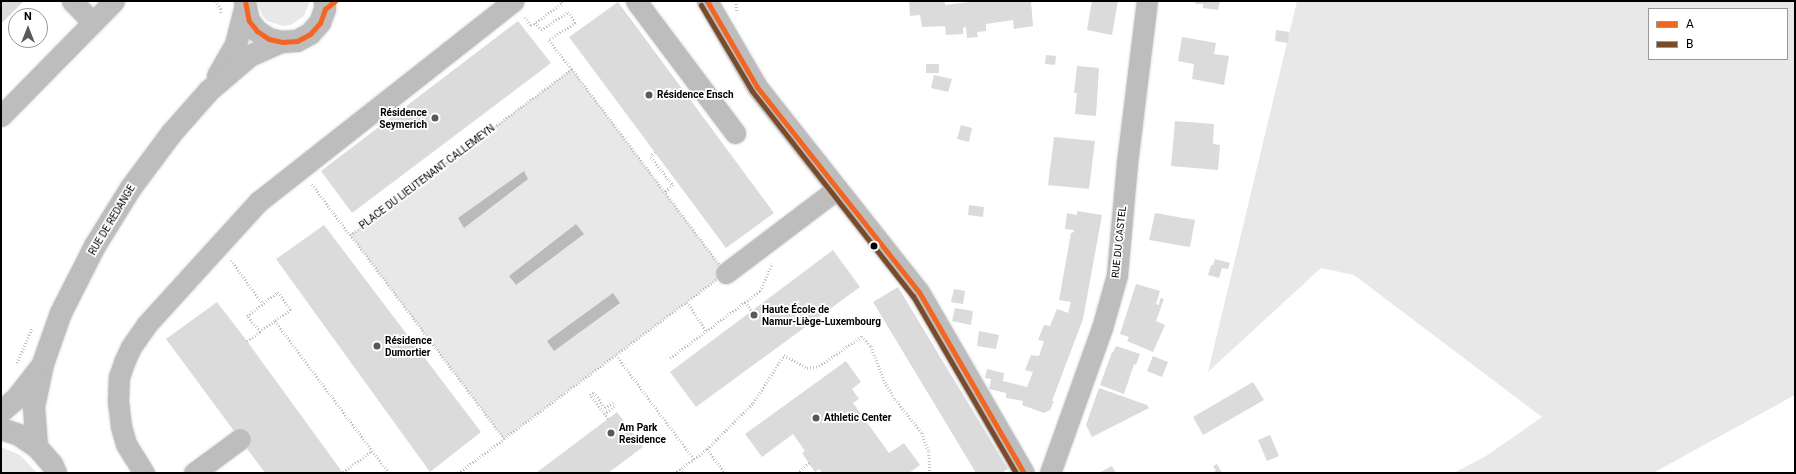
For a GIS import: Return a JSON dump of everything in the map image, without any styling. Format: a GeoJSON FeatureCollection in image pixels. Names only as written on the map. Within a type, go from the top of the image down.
{"type":"FeatureCollection","features":[{"type":"Feature","properties":{"kind":"main road","name":"RUE DE REDANGE"},"geometry":{"type":"LineString","coordinates":[[43,364],[61,313],[95,246],[131,188],[172,133],[209,91],[250,56],[282,42],[296,41],[310,34],[320,23],[329,4]]}},
{"type":"Feature","properties":{"kind":"main road","name":"RUE DE REDANGE"},"geometry":{"type":"LineString","coordinates":[[209,91],[236,45],[245,5]]}},
{"type":"Feature","properties":{"kind":"main road"},"geometry":{"type":"LineString","coordinates":[[245,5],[249,21],[257,31],[269,39],[282,42]]}},
{"type":"Feature","properties":{"kind":"main road"},"geometry":{"type":"LineString","coordinates":[[1,412],[17,398],[43,364]]}},
{"type":"Feature","properties":{"kind":"main road"},"geometry":{"type":"LineString","coordinates":[[37,447],[34,407],[43,364]]}},
{"type":"Feature","properties":{"kind":"main road"},"geometry":{"type":"LineString","coordinates":[[1,429],[19,435],[37,447],[52,464],[56,473]]}},
{"type":"Feature","properties":{"kind":"street"},"geometry":{"type":"LineString","coordinates":[[72,1],[93,23]]}},
{"type":"Feature","properties":{"kind":"street"},"geometry":{"type":"LineString","coordinates":[[1,116],[114,1]]}},
{"type":"Feature","properties":{"kind":"street"},"geometry":{"type":"LineString","coordinates":[[636,1],[735,133]]}},
{"type":"Feature","properties":{"kind":"street"},"geometry":{"type":"LineString","coordinates":[[707,1],[757,87],[919,292],[1024,473]]}},
{"type":"Feature","properties":{"kind":"street","name":"RUE DU CASTEL"},"geometry":{"type":"LineString","coordinates":[[1050,473],[1102,328],[1117,275],[1127,163],[1147,1]]}},
{"type":"Feature","properties":{"kind":"street"},"geometry":{"type":"LineString","coordinates":[[144,473],[126,444],[120,426],[118,401],[120,377],[125,360],[131,347],[147,324],[258,202],[300,168],[518,7]]}},
{"type":"Feature","properties":{"kind":"street"},"geometry":{"type":"LineString","coordinates":[[726,273],[837,189]]}},
{"type":"Feature","properties":{"kind":"street"},"geometry":{"type":"LineString","coordinates":[[194,473],[240,439]]}},
{"type":"Feature","properties":{"kind":"path"},"geometry":{"type":"LineString","coordinates":[[518,7],[531,26],[562,3],[560,1]]}},
{"type":"Feature","properties":{"kind":"path"},"geometry":{"type":"LineString","coordinates":[[458,473],[726,273],[549,40],[576,23],[568,12],[541,30],[536,22]]}},
{"type":"Feature","properties":{"kind":"path","name":"PLACE DU LIEUTENANT CALLEMEYN"},"geometry":{"type":"LineString","coordinates":[[504,440],[350,235],[572,69]]}},
{"type":"Feature","properties":{"kind":"path"},"geometry":{"type":"LineString","coordinates":[[655,152],[651,157],[673,185],[665,192]]}},
{"type":"Feature","properties":{"kind":"path"},"geometry":{"type":"LineString","coordinates":[[300,168],[350,235]]}},
{"type":"Feature","properties":{"kind":"path"},"geometry":{"type":"LineString","coordinates":[[219,244],[263,304]]}},
{"type":"Feature","properties":{"kind":"path"},"geometry":{"type":"LineString","coordinates":[[670,358],[760,291]]}},
{"type":"Feature","properties":{"kind":"path"},"geometry":{"type":"LineString","coordinates":[[246,341],[260,332],[291,310],[278,292],[247,316],[260,332]]}},
{"type":"Feature","properties":{"kind":"path"},"geometry":{"type":"LineString","coordinates":[[687,302],[706,330]]}},
{"type":"Feature","properties":{"kind":"path"},"geometry":{"type":"LineString","coordinates":[[745,302],[752,311]]}},
{"type":"Feature","properties":{"kind":"path"},"geometry":{"type":"LineString","coordinates":[[275,321],[388,473]]}},
{"type":"Feature","properties":{"kind":"path"},"geometry":{"type":"LineString","coordinates":[[674,473],[707,449],[753,403],[784,355],[807,368],[818,366],[862,336],[871,346],[885,382],[895,399],[922,433],[929,452],[930,473]]}},
{"type":"Feature","properties":{"kind":"path"},"geometry":{"type":"LineString","coordinates":[[616,355],[694,459]]}},
{"type":"Feature","properties":{"kind":"path"},"geometry":{"type":"LineString","coordinates":[[608,419],[590,395],[594,392],[605,408],[613,402]]}},
{"type":"Feature","properties":{"kind":"path"},"geometry":{"type":"LineString","coordinates":[[604,414],[616,405]]}},
{"type":"Feature","properties":{"kind":"path"},"geometry":{"type":"LineString","coordinates":[[707,449],[725,473]]}},
{"type":"Feature","properties":{"kind":"path"},"geometry":{"type":"LineString","coordinates":[[343,472],[372,451]]}},
{"type":"Feature","properties":{"kind":"path"},"geometry":{"type":"LineString","coordinates":[[797,473],[809,463]]}},
{"type":"Feature","properties":{"kind":"path"},"geometry":{"type":"LineString","coordinates":[[680,469],[683,473]]}},
{"type":"Feature","properties":{"kind":"shaded area"},"geometry":{"type":"Polygon","coordinates":[[[257,1],[310,1],[304,16],[291,25],[283,26],[267,21],[262,15],[257,1]]]}},
{"type":"Feature","properties":{"kind":"shaded area"},"geometry":{"type":"Polygon","coordinates":[[[1297,1],[1795,1],[1795,395],[1653,473],[1454,473],[1486,456],[1542,417],[1354,275],[1321,268],[1208,372],[1297,1]]]}},
{"type":"Feature","properties":{"kind":"shaded area"},"geometry":{"type":"Polygon","coordinates":[[[572,69],[726,273],[504,439],[350,235],[572,69]]]}},
{"type":"Feature","properties":{"kind":"shaded area"},"geometry":{"type":"Polygon","coordinates":[[[524,171],[528,179],[464,228],[458,218],[524,171]]]}},
{"type":"Feature","properties":{"kind":"shaded area"},"geometry":{"type":"Polygon","coordinates":[[[576,224],[584,234],[516,285],[509,276],[576,224]]]}},
{"type":"Feature","properties":{"kind":"shaded area"},"geometry":{"type":"Polygon","coordinates":[[[613,293],[620,303],[554,351],[547,341],[613,293]]]}},
{"type":"Feature","properties":{"kind":"shaded area"},"geometry":{"type":"Polygon","coordinates":[[[1,447],[20,455],[37,473],[1,473],[1,447]]]}},
{"type":"Feature","properties":{"kind":"building"},"geometry":{"type":"Polygon","coordinates":[[[1,1],[24,1],[17,8],[8,8],[8,17],[1,24],[1,1]]]}},
{"type":"Feature","properties":{"kind":"building"},"geometry":{"type":"Polygon","coordinates":[[[909,1],[945,1],[945,5],[978,1],[1031,1],[1033,26],[1014,29],[1013,20],[986,24],[986,31],[977,32],[978,37],[967,38],[966,27],[963,28],[963,34],[946,35],[945,26],[922,27],[920,15],[910,16],[909,1]]]}},
{"type":"Feature","properties":{"kind":"building"},"geometry":{"type":"Polygon","coordinates":[[[1092,1],[1118,1],[1112,35],[1087,30],[1092,1]]]}},
{"type":"Feature","properties":{"kind":"building"},"geometry":{"type":"Polygon","coordinates":[[[1196,1],[1220,1],[1218,10],[1203,8],[1203,4],[1195,4],[1196,1]]]}},
{"type":"Feature","properties":{"kind":"building","name":"Résidence Ensch"},"geometry":{"type":"Polygon","coordinates":[[[618,2],[774,213],[726,248],[569,37],[618,2]]]}},
{"type":"Feature","properties":{"kind":"building","name":"Résidence Seymerich"},"geometry":{"type":"Polygon","coordinates":[[[518,21],[551,63],[352,213],[321,171],[518,21]]]}},
{"type":"Feature","properties":{"kind":"building"},"geometry":{"type":"Polygon","coordinates":[[[1276,30],[1289,32],[1288,43],[1275,41],[1276,30]]]}},
{"type":"Feature","properties":{"kind":"building"},"geometry":{"type":"Polygon","coordinates":[[[1182,37],[1216,43],[1214,54],[1229,56],[1224,85],[1192,79],[1194,64],[1178,61],[1182,37]]]}},
{"type":"Feature","properties":{"kind":"building"},"geometry":{"type":"Polygon","coordinates":[[[1046,55],[1056,56],[1055,65],[1045,64],[1046,55]]]}},
{"type":"Feature","properties":{"kind":"building"},"geometry":{"type":"Polygon","coordinates":[[[926,64],[939,64],[939,73],[926,73],[926,64]]]}},
{"type":"Feature","properties":{"kind":"building"},"geometry":{"type":"Polygon","coordinates":[[[1077,66],[1099,68],[1096,116],[1075,114],[1077,93],[1074,93],[1077,66]]]}},
{"type":"Feature","properties":{"kind":"building"},"geometry":{"type":"Polygon","coordinates":[[[934,75],[952,79],[948,92],[931,88],[934,75]]]}},
{"type":"Feature","properties":{"kind":"building"},"geometry":{"type":"Polygon","coordinates":[[[1175,121],[1214,124],[1213,144],[1220,145],[1218,170],[1171,166],[1175,121]]]}},
{"type":"Feature","properties":{"kind":"building"},"geometry":{"type":"Polygon","coordinates":[[[961,125],[972,128],[969,142],[957,139],[961,125]]]}},
{"type":"Feature","properties":{"kind":"building"},"geometry":{"type":"Polygon","coordinates":[[[1054,137],[1095,141],[1089,189],[1048,185],[1054,137]]]}},
{"type":"Feature","properties":{"kind":"building"},"geometry":{"type":"Polygon","coordinates":[[[969,205],[984,207],[983,217],[968,215],[969,205]]]}},
{"type":"Feature","properties":{"kind":"building"},"geometry":{"type":"Polygon","coordinates":[[[1077,211],[1102,215],[1083,319],[1052,401],[1054,401],[1050,410],[1044,413],[1022,405],[1023,401],[1006,398],[1006,393],[989,389],[991,379],[985,378],[987,369],[1004,373],[1003,381],[1027,387],[1033,372],[1025,370],[1031,355],[1039,356],[1044,341],[1038,340],[1044,325],[1050,326],[1057,309],[1068,313],[1071,302],[1059,300],[1071,233],[1074,232],[1074,230],[1065,229],[1067,213],[1077,215],[1077,211]]]}},
{"type":"Feature","properties":{"kind":"building"},"geometry":{"type":"Polygon","coordinates":[[[1155,213],[1195,220],[1190,247],[1149,240],[1155,213]]]}},
{"type":"Feature","properties":{"kind":"building","name":"Résidence Dumortier"},"geometry":{"type":"Polygon","coordinates":[[[324,225],[481,432],[430,472],[276,259],[324,225]]]}},
{"type":"Feature","properties":{"kind":"building"},"geometry":{"type":"Polygon","coordinates":[[[833,250],[860,287],[696,407],[670,372],[833,250]]]}},
{"type":"Feature","properties":{"kind":"building"},"geometry":{"type":"Polygon","coordinates":[[[1215,259],[1230,263],[1228,269],[1222,268],[1219,278],[1208,275],[1211,265],[1213,265],[1215,259]]]}},
{"type":"Feature","properties":{"kind":"building"},"geometry":{"type":"Polygon","coordinates":[[[1136,284],[1160,291],[1156,304],[1159,305],[1160,298],[1164,299],[1156,321],[1165,325],[1153,352],[1127,341],[1129,337],[1120,334],[1136,284]]]}},
{"type":"Feature","properties":{"kind":"building"},"geometry":{"type":"Polygon","coordinates":[[[898,287],[1008,469],[1004,471],[1005,473],[976,473],[873,302],[898,287]]]}},
{"type":"Feature","properties":{"kind":"building"},"geometry":{"type":"Polygon","coordinates":[[[954,289],[965,291],[963,304],[951,302],[954,289]]]}},
{"type":"Feature","properties":{"kind":"building"},"geometry":{"type":"Polygon","coordinates":[[[217,302],[343,473],[265,473],[166,339],[217,302]]]}},
{"type":"Feature","properties":{"kind":"building"},"geometry":{"type":"Polygon","coordinates":[[[955,308],[973,311],[971,325],[952,321],[955,308]]]}},
{"type":"Feature","properties":{"kind":"building"},"geometry":{"type":"Polygon","coordinates":[[[979,331],[999,335],[996,349],[977,346],[979,331]]]}},
{"type":"Feature","properties":{"kind":"building"},"geometry":{"type":"Polygon","coordinates":[[[1116,346],[1140,354],[1136,365],[1134,364],[1124,394],[1100,385],[1112,352],[1116,346]]]}},
{"type":"Feature","properties":{"kind":"building"},"geometry":{"type":"Polygon","coordinates":[[[1153,356],[1168,362],[1162,377],[1147,371],[1153,356]]]}},
{"type":"Feature","properties":{"kind":"building","name":"Athletic Center"},"geometry":{"type":"Polygon","coordinates":[[[846,361],[861,382],[852,389],[859,399],[853,403],[889,453],[904,443],[920,465],[909,473],[822,473],[819,469],[815,472],[802,453],[805,451],[793,434],[762,457],[745,434],[846,361]]]}},
{"type":"Feature","properties":{"kind":"building"},"geometry":{"type":"Polygon","coordinates":[[[1253,382],[1264,400],[1203,435],[1193,417],[1253,382]]]}},
{"type":"Feature","properties":{"kind":"building"},"geometry":{"type":"Polygon","coordinates":[[[1099,388],[1147,405],[1149,408],[1092,437],[1086,425],[1099,388]]]}},
{"type":"Feature","properties":{"kind":"building","name":"Am Park Residence"},"geometry":{"type":"Polygon","coordinates":[[[617,412],[643,447],[608,473],[536,473],[617,412]]]}},
{"type":"Feature","properties":{"kind":"building"},"geometry":{"type":"Polygon","coordinates":[[[1270,435],[1279,456],[1267,461],[1258,440],[1270,435]]]}},
{"type":"Feature","properties":{"kind":"building"},"geometry":{"type":"Polygon","coordinates":[[[1217,464],[1222,473],[1211,473],[1216,471],[1213,466],[1217,464]]]}},
{"type":"Feature","properties":{"kind":"building"},"geometry":{"type":"Polygon","coordinates":[[[1112,466],[1116,473],[1099,473],[1112,466]]]}},
{"type":"Feature","properties":{"kind":"transit line","name":"A"},"geometry":{"type":"LineString","coordinates":[[245,1],[249,21],[257,31],[269,39],[282,42],[297,41],[310,34],[320,23],[325,9],[335,1]]}},
{"type":"Feature","properties":{"kind":"transit line","name":"A"},"geometry":{"type":"LineString","coordinates":[[707,1],[757,87],[919,292],[1024,473]]}},
{"type":"Feature","properties":{"kind":"transit line","name":"B"},"geometry":{"type":"LineString","coordinates":[[701,5],[752,91],[913,296],[1016,473]]}},
{"type":"Feature","properties":{"kind":"place","name":"Résidence Ensch"},"geometry":{"type":"Point","coordinates":[649,95]}},
{"type":"Feature","properties":{"kind":"place","name":"Résidence Seymerich"},"geometry":{"type":"Point","coordinates":[435,118]}},
{"type":"Feature","properties":{"kind":"place","name":"Haute École de Namur-Liège-Luxembourg"},"geometry":{"type":"Point","coordinates":[754,315]}},
{"type":"Feature","properties":{"kind":"place","name":"Résidence Dumortier"},"geometry":{"type":"Point","coordinates":[377,346]}},
{"type":"Feature","properties":{"kind":"place","name":"Athletic Center"},"geometry":{"type":"Point","coordinates":[816,418]}},
{"type":"Feature","properties":{"kind":"place","name":"Am Park Residence"},"geometry":{"type":"Point","coordinates":[611,433]}}]}
